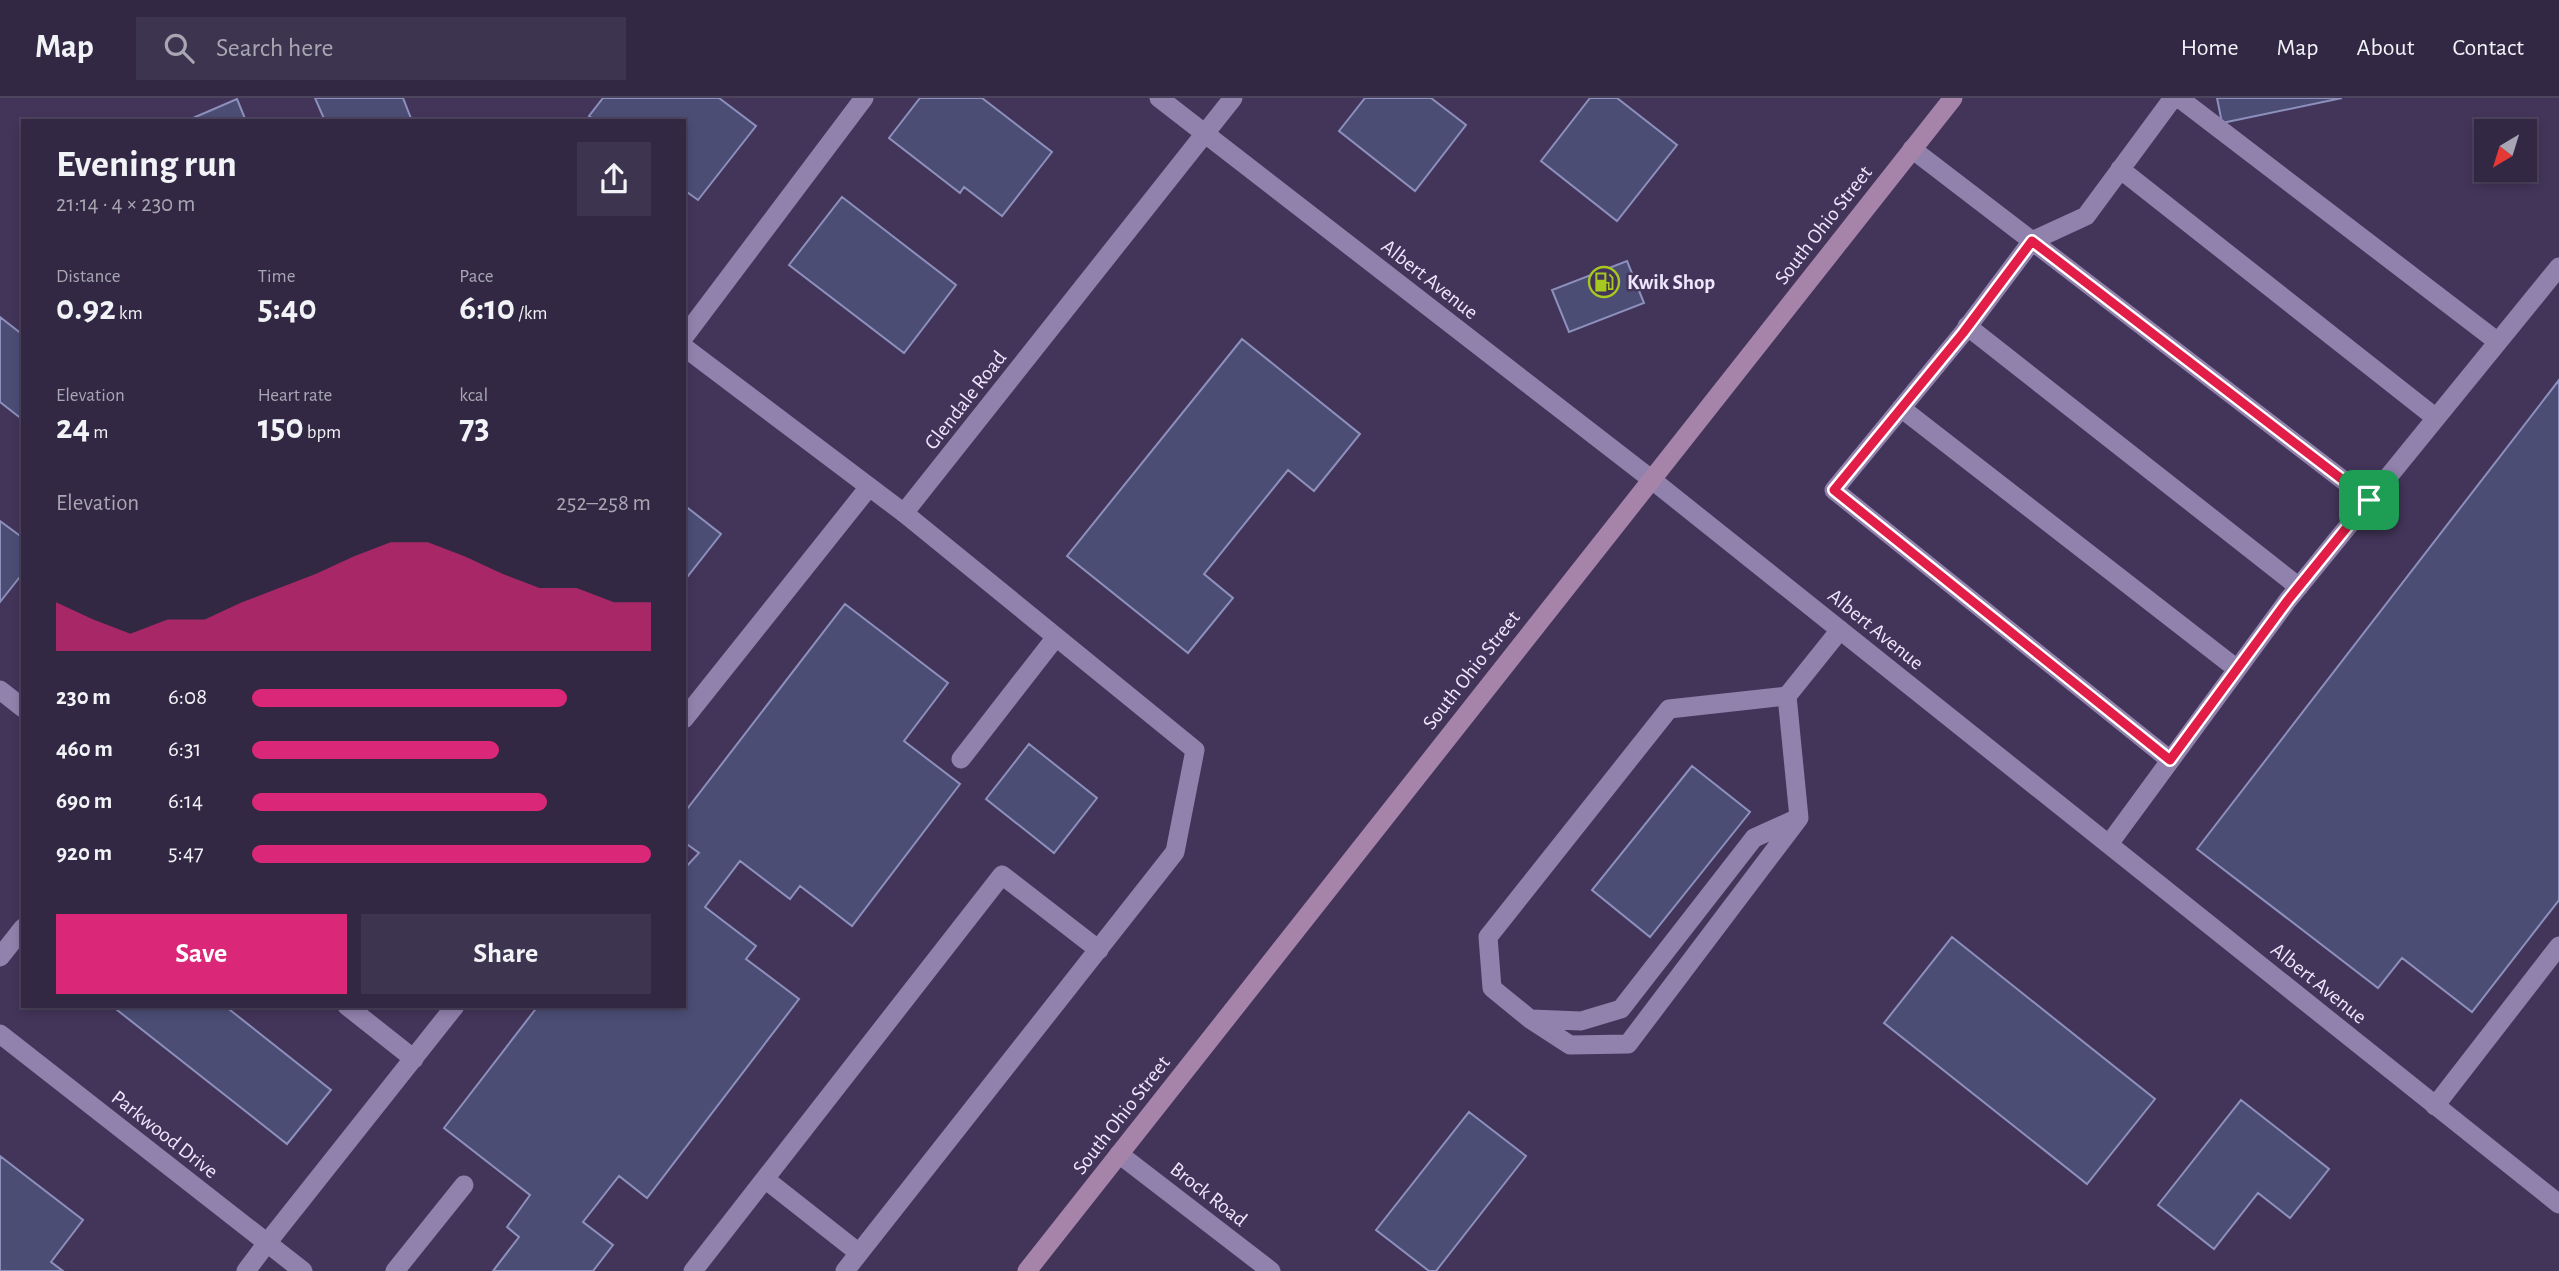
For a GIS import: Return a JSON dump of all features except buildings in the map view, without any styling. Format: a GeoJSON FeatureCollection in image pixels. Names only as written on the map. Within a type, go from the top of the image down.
{"type":"FeatureCollection","features":[{"type":"Feature","properties":{"kind":"main road","name":"South Ohio Street"},"geometry":{"type":"LineString","coordinates":[[1027,1271],[1953,98]]}},
{"type":"Feature","properties":{"kind":"street"},"geometry":{"type":"LineString","coordinates":[[686,334],[864,98]]}},
{"type":"Feature","properties":{"kind":"street","name":"Albert Avenue"},"geometry":{"type":"LineString","coordinates":[[1159,98],[1651,478],[2559,1204]]}},
{"type":"Feature","properties":{"kind":"street","name":"Glendale Road"},"geometry":{"type":"LineString","coordinates":[[904,513],[1233,98]]}},
{"type":"Feature","properties":{"kind":"street"},"geometry":{"type":"LineString","coordinates":[[2170,760],[1834,490],[2032,241],[2086,216],[2173,98]]}},
{"type":"Feature","properties":{"kind":"street"},"geometry":{"type":"LineString","coordinates":[[2179,98],[2498,342]]}},
{"type":"Feature","properties":{"kind":"street"},"geometry":{"type":"LineString","coordinates":[[1912,149],[2369,500]]}},
{"type":"Feature","properties":{"kind":"street"},"geometry":{"type":"LineString","coordinates":[[2120,169],[2436,418]]}},
{"type":"Feature","properties":{"kind":"street"},"geometry":{"type":"LineString","coordinates":[[2109,844],[2299,587],[2559,267]]}},
{"type":"Feature","properties":{"kind":"street"},"geometry":{"type":"LineString","coordinates":[[1967,326],[2299,587]]}},
{"type":"Feature","properties":{"kind":"street"},"geometry":{"type":"LineString","coordinates":[[686,349],[904,513],[1195,750],[1175,852],[845,1271]]}},
{"type":"Feature","properties":{"kind":"street"},"geometry":{"type":"LineString","coordinates":[[1901,408],[2237,669]]}},
{"type":"Feature","properties":{"kind":"street"},"geometry":{"type":"LineString","coordinates":[[686,716],[869,487]]}},
{"type":"Feature","properties":{"kind":"street"},"geometry":{"type":"LineString","coordinates":[[1787,696],[1670,709],[1489,937],[1492,988],[1530,1019],[1570,1045],[1628,1044],[1799,818],[1787,696],[1840,629]]}},
{"type":"Feature","properties":{"kind":"street"},"geometry":{"type":"LineString","coordinates":[[961,759],[1056,637]]}},
{"type":"Feature","properties":{"kind":"street"},"geometry":{"type":"LineString","coordinates":[[0,690],[21,706]]}},
{"type":"Feature","properties":{"kind":"street"},"geometry":{"type":"LineString","coordinates":[[1530,1019],[1581,1021],[1621,1009],[1754,838],[1799,818]]}},
{"type":"Feature","properties":{"kind":"street"},"geometry":{"type":"LineString","coordinates":[[693,1271],[1002,875],[1099,950]]}},
{"type":"Feature","properties":{"kind":"street"},"geometry":{"type":"LineString","coordinates":[[0,957],[21,931]]}},
{"type":"Feature","properties":{"kind":"street"},"geometry":{"type":"LineString","coordinates":[[2435,1106],[2559,946]]}},
{"type":"Feature","properties":{"kind":"street"},"geometry":{"type":"LineString","coordinates":[[350,1008],[414,1059]]}},
{"type":"Feature","properties":{"kind":"street"},"geometry":{"type":"LineString","coordinates":[[246,1271],[454,1008]]}},
{"type":"Feature","properties":{"kind":"street","name":"Parkwood Drive"},"geometry":{"type":"LineString","coordinates":[[0,1034],[303,1271]]}},
{"type":"Feature","properties":{"kind":"street","name":"Brock Road"},"geometry":{"type":"LineString","coordinates":[[1119,1154],[1271,1271]]}},
{"type":"Feature","properties":{"kind":"street"},"geometry":{"type":"LineString","coordinates":[[765,1179],[859,1253]]}},
{"type":"Feature","properties":{"kind":"street"},"geometry":{"type":"LineString","coordinates":[[396,1271],[464,1185]]}},
{"type":"Feature","properties":{"kind":"place","name":"Kwik Shop"},"geometry":{"type":"Point","coordinates":[1604,282]}},
{"type":"Feature","properties":{"kind":"route"},"geometry":{"type":"LineString","coordinates":[[2032,241],[2369,500],[2288,600],[2170,760],[1834,490],[1963,333],[2032,241]]}}]}
